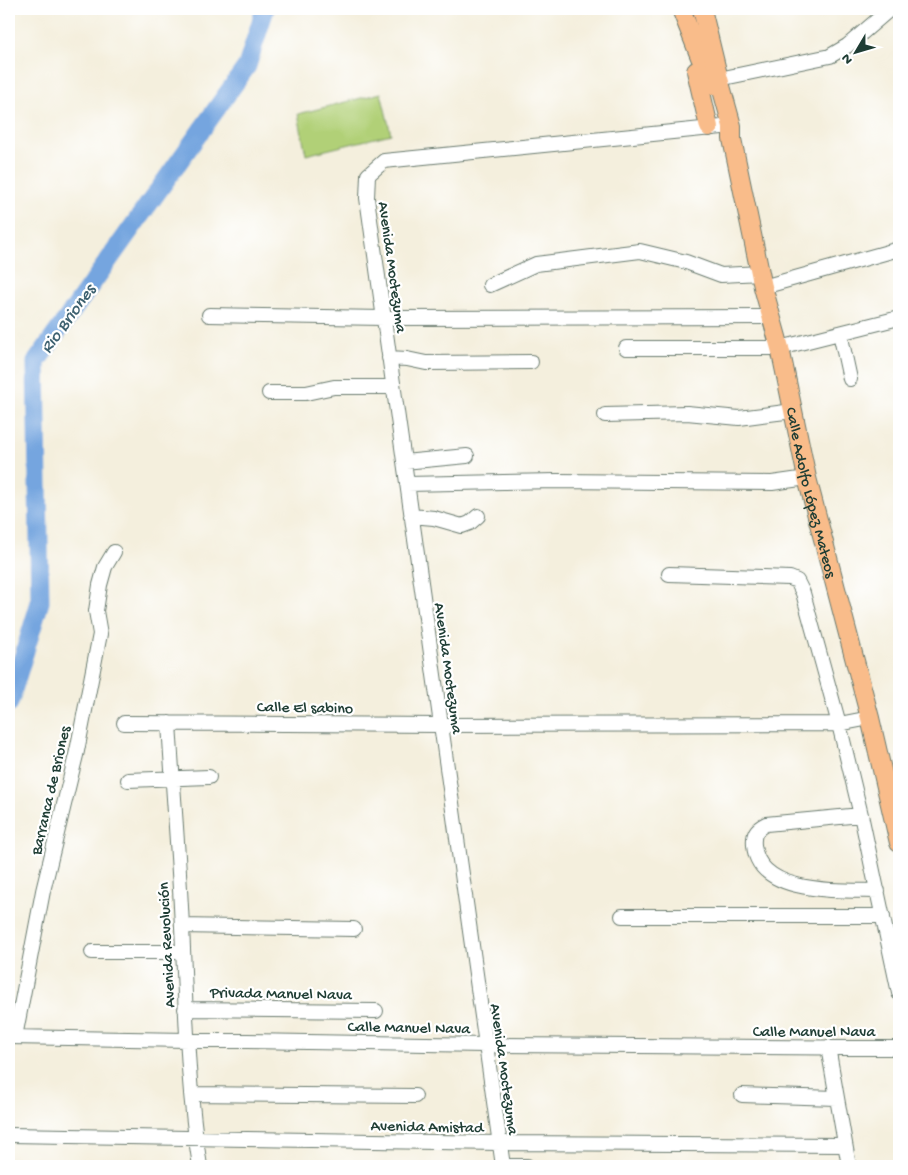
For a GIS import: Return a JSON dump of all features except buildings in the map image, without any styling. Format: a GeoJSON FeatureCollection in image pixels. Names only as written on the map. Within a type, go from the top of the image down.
{"type":"FeatureCollection","features":[{"type":"Feature","properties":{"kind":"main road","name":"Calle Adolfo López Mateos"},"geometry":{"type":"LineString","coordinates":[[681,9],[725,129],[780,348],[807,478],[897,822],[899,844]]}},
{"type":"Feature","properties":{"kind":"main road","name":"Calle Adolfo López Mateos"},"geometry":{"type":"LineString","coordinates":[[702,9],[718,79],[725,129]]}},
{"type":"Feature","properties":{"kind":"street"},"geometry":{"type":"LineString","coordinates":[[718,79],[830,56],[847,46],[890,9]]}},
{"type":"Feature","properties":{"kind":"street","name":"Avenida Moctezuma"},"geometry":{"type":"LineString","coordinates":[[503,1166],[367,198],[368,175],[384,161],[725,129]]}},
{"type":"Feature","properties":{"kind":"street"},"geometry":{"type":"LineString","coordinates":[[490,286],[536,264],[640,250],[686,262],[721,275],[762,280],[899,249]]}},
{"type":"Feature","properties":{"kind":"street"},"geometry":{"type":"LineString","coordinates":[[209,315],[384,318],[771,317]]}},
{"type":"Feature","properties":{"kind":"street"},"geometry":{"type":"LineString","coordinates":[[626,348],[780,348],[899,318]]}},
{"type":"Feature","properties":{"kind":"street"},"geometry":{"type":"LineString","coordinates":[[840,332],[850,378]]}},
{"type":"Feature","properties":{"kind":"street"},"geometry":{"type":"LineString","coordinates":[[389,358],[426,363],[531,362]]}},
{"type":"Feature","properties":{"kind":"street"},"geometry":{"type":"LineString","coordinates":[[268,394],[306,392],[334,387],[393,388]]}},
{"type":"Feature","properties":{"kind":"street"},"geometry":{"type":"LineString","coordinates":[[605,415],[687,413],[739,418],[793,412]]}},
{"type":"Feature","properties":{"kind":"street"},"geometry":{"type":"LineString","coordinates":[[404,462],[467,456]]}},
{"type":"Feature","properties":{"kind":"street"},"geometry":{"type":"LineString","coordinates":[[407,484],[557,481],[772,483],[807,478]]}},
{"type":"Feature","properties":{"kind":"street"},"geometry":{"type":"LineString","coordinates":[[411,516],[434,518],[462,526],[470,523],[478,516]]}},
{"type":"Feature","properties":{"kind":"street","name":"Barranca de Briones"},"geometry":{"type":"LineString","coordinates":[[12,1037],[43,891],[77,752],[100,634],[96,612],[100,585],[105,567],[114,552]]}},
{"type":"Feature","properties":{"kind":"street"},"geometry":{"type":"LineString","coordinates":[[669,574],[790,578],[797,581],[803,593],[839,724],[878,891],[899,993]]}},
{"type":"Feature","properties":{"kind":"street","name":"Calle El sabino"},"geometry":{"type":"LineString","coordinates":[[124,723],[440,726],[839,724],[870,718]]}},
{"type":"Feature","properties":{"kind":"street","name":"Avenida Revolución"},"geometry":{"type":"LineString","coordinates":[[169,722],[182,926],[186,1040],[195,1139],[200,1166]]}},
{"type":"Feature","properties":{"kind":"street"},"geometry":{"type":"LineString","coordinates":[[128,780],[209,777]]}},
{"type":"Feature","properties":{"kind":"street"},"geometry":{"type":"LineString","coordinates":[[861,815],[766,824],[758,828],[754,835],[756,857],[765,868],[780,880],[799,887],[878,891]]}},
{"type":"Feature","properties":{"kind":"street"},"geometry":{"type":"LineString","coordinates":[[622,916],[883,916]]}},
{"type":"Feature","properties":{"kind":"street"},"geometry":{"type":"LineString","coordinates":[[182,926],[354,929]]}},
{"type":"Feature","properties":{"kind":"street"},"geometry":{"type":"LineString","coordinates":[[92,952],[183,952]]}},
{"type":"Feature","properties":{"kind":"street","name":"Privada Manuel Nava"},"geometry":{"type":"LineString","coordinates":[[185,1009],[376,1011]]}},
{"type":"Feature","properties":{"kind":"street","name":"Calle Manuel Nava"},"geometry":{"type":"LineString","coordinates":[[12,1037],[485,1045],[899,1048]]}},
{"type":"Feature","properties":{"kind":"street"},"geometry":{"type":"LineString","coordinates":[[828,1047],[849,1166]]}},
{"type":"Feature","properties":{"kind":"street"},"geometry":{"type":"LineString","coordinates":[[191,1094],[415,1096]]}},
{"type":"Feature","properties":{"kind":"street"},"geometry":{"type":"LineString","coordinates":[[742,1094],[837,1098]]}},
{"type":"Feature","properties":{"kind":"street","name":"Avenida Amistad"},"geometry":{"type":"LineString","coordinates":[[9,1135],[499,1143],[845,1145]]}},
{"type":"Feature","properties":{"kind":"street"},"geometry":{"type":"LineString","coordinates":[[503,1166],[527,1166]]}},
{"type":"Feature","properties":{"kind":"green space"},"geometry":{"type":"Polygon","coordinates":[[[381,93],[391,134],[306,155],[298,114],[381,93]]]}},
{"type":"Feature","properties":{"kind":"waterway","name":"Rio Briones"},"geometry":{"type":"LineString","coordinates":[[9,703],[40,602],[36,362],[247,66],[265,9]]}}]}
